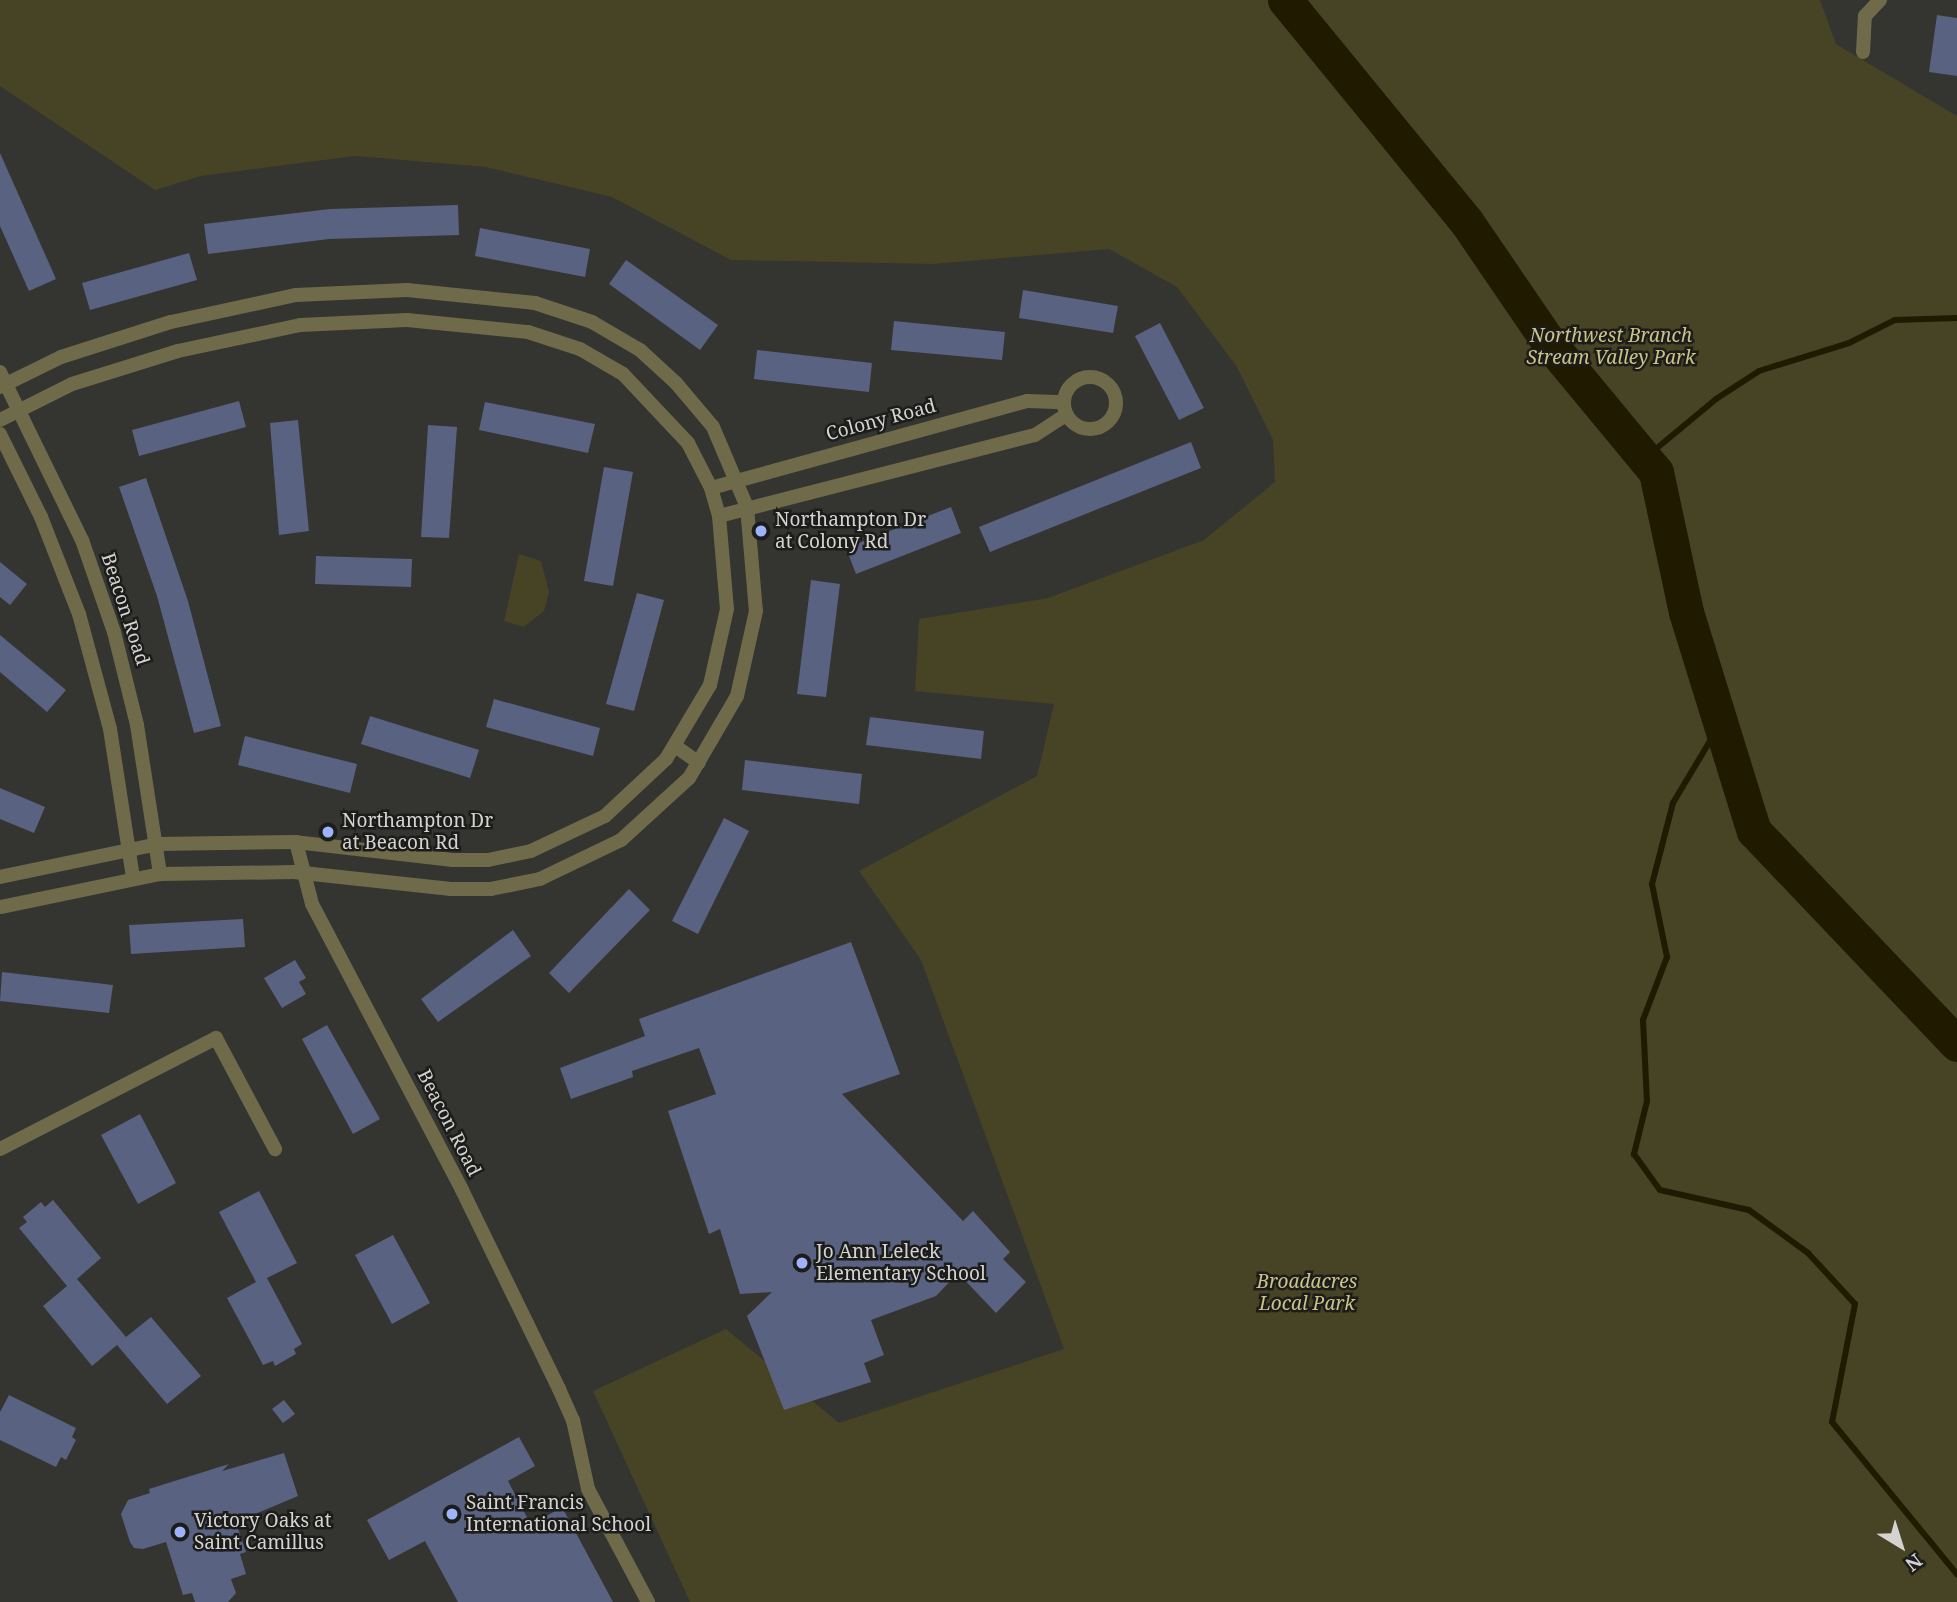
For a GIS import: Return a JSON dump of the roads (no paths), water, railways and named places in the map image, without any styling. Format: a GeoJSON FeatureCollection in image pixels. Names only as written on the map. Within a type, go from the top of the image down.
{"type":"FeatureCollection","features":[{"type":"Feature","properties":{"kind":"street"},"geometry":{"type":"LineString","coordinates":[[1863,52],[1865,16],[1881,0]]}},
{"type":"Feature","properties":{"kind":"street"},"geometry":{"type":"LineString","coordinates":[[0,907],[160,874],[304,873],[451,889],[491,889],[540,879],[621,840],[689,778],[737,695],[750,649],[756,578],[747,507],[738,478],[713,427],[676,383],[640,350],[592,322],[535,303],[407,290],[296,295],[171,322],[61,357],[2,381]]}},
{"type":"Feature","properties":{"kind":"street"},"geometry":{"type":"LineString","coordinates":[[0,420],[72,384],[178,351],[300,324],[407,320],[528,332],[580,349],[623,374],[688,443],[712,488],[719,516],[726,580],[721,643],[710,685],[675,746],[605,816],[531,851],[488,860],[453,860],[296,842],[158,844],[0,877]]}},
{"type":"Feature","properties":{"kind":"street","name":"Beacon Road"},"geometry":{"type":"LineString","coordinates":[[2,381],[19,410],[82,540],[114,632],[158,844],[160,874]]}},
{"type":"Feature","properties":{"kind":"street","name":"Colony Road"},"geometry":{"type":"LineString","coordinates":[[712,488],[738,478],[1027,401],[1065,408],[1035,435],[719,516]]}},
{"type":"Feature","properties":{"kind":"street"},"geometry":{"type":"LineString","coordinates":[[0,434],[41,517],[79,614],[110,729],[132,878]]}},
{"type":"Feature","properties":{"kind":"street"},"geometry":{"type":"LineString","coordinates":[[675,746],[699,763]]}},
{"type":"Feature","properties":{"kind":"street","name":"Beacon Road"},"geometry":{"type":"LineString","coordinates":[[296,842],[312,904],[462,1190],[573,1420],[588,1489],[648,1602]]}},
{"type":"Feature","properties":{"kind":"street"},"geometry":{"type":"LineString","coordinates":[[0,1149],[216,1038],[275,1149]]}},
{"type":"Feature","properties":{"kind":"waterway"},"geometry":{"type":"LineString","coordinates":[[1285,0],[1466,221],[1550,344],[1656,472],[1686,612],[1754,831],[1957,1044]]}},
{"type":"Feature","properties":{"kind":"waterway"},"geometry":{"type":"LineString","coordinates":[[1645,458],[1716,399],[1759,371],[1849,343],[1895,320],[1957,318]]}},
{"type":"Feature","properties":{"kind":"waterway"},"geometry":{"type":"LineString","coordinates":[[1719,726],[1673,803],[1652,884],[1667,957],[1643,1020],[1647,1101],[1634,1154],[1660,1190],[1749,1210],[1808,1253],[1855,1304],[1832,1422],[1957,1574]]}},
{"type":"Feature","properties":{"kind":"place","name":"Northampton Dr at Colony Rd"},"geometry":{"type":"Point","coordinates":[761,531]}},
{"type":"Feature","properties":{"kind":"place","name":"Northampton Dr at Beacon Rd"},"geometry":{"type":"Point","coordinates":[328,832]}},
{"type":"Feature","properties":{"kind":"place","name":"Jo Ann Leleck Elementary School"},"geometry":{"type":"Point","coordinates":[802,1263]}},
{"type":"Feature","properties":{"kind":"place","name":"Saint Francis International School"},"geometry":{"type":"Point","coordinates":[452,1514]}},
{"type":"Feature","properties":{"kind":"place","name":"Victory Oaks at Saint Camillus"},"geometry":{"type":"Point","coordinates":[180,1532]}},
{"type":"Feature","properties":{"kind":"park label","name":"Northwest Branch Stream Valley Park"},"geometry":{"type":"Point","coordinates":[1611,347]}},
{"type":"Feature","properties":{"kind":"park label","name":"Broadacres Local Park"},"geometry":{"type":"Point","coordinates":[1307,1293]}}]}
